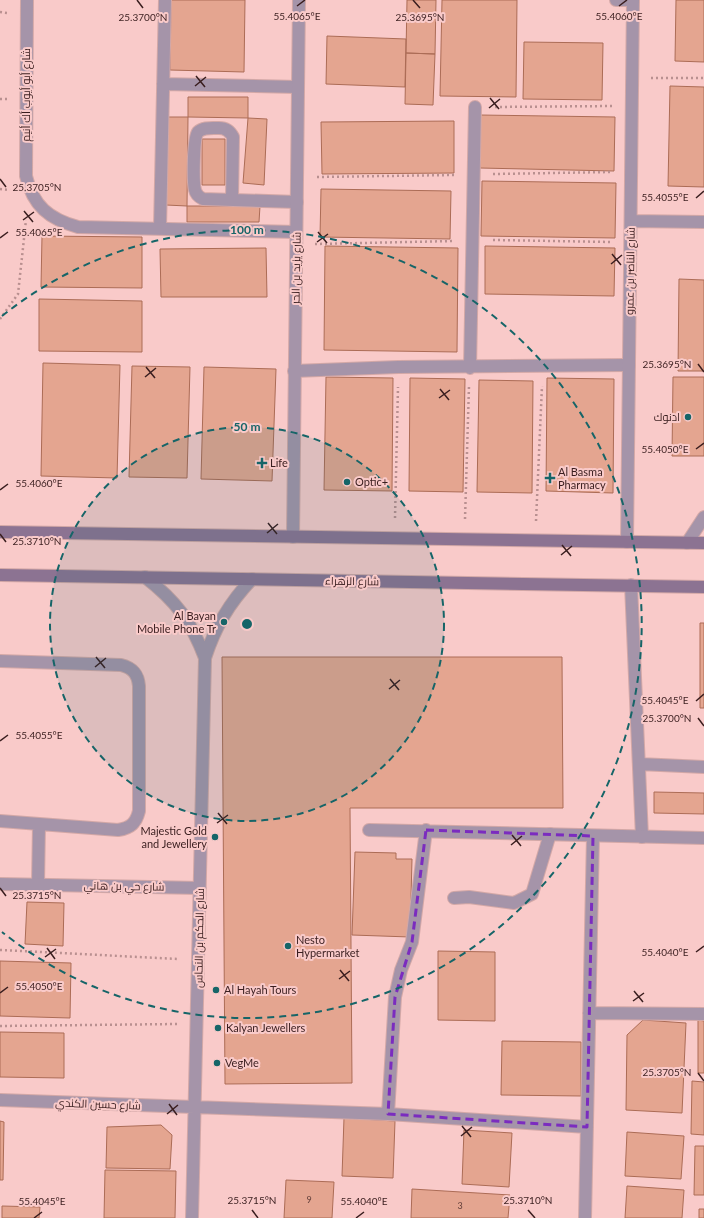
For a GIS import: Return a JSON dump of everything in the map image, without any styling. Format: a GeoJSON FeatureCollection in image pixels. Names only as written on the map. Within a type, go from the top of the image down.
{"type":"FeatureCollection","features":[{"type":"Feature","properties":{"kind":"main road"},"geometry":{"type":"LineString","coordinates":[[0,532],[704,543]]}},
{"type":"Feature","properties":{"kind":"main road","name":"شارع الزهراء"},"geometry":{"type":"LineString","coordinates":[[0,575],[704,586]]}},
{"type":"Feature","properties":{"kind":"street","name":"شارع أبو أيوب أك أنيم"},"geometry":{"type":"LineString","coordinates":[[27,0],[26,176],[29,190]]}},
{"type":"Feature","properties":{"kind":"street"},"geometry":{"type":"LineString","coordinates":[[160,228],[165,0]]}},
{"type":"Feature","properties":{"kind":"street","name":"شارع يزيد بن الحر"},"geometry":{"type":"LineString","coordinates":[[293,537],[299,0]]}},
{"type":"Feature","properties":{"kind":"street"},"geometry":{"type":"LineString","coordinates":[[616,0],[633,0]]}},
{"type":"Feature","properties":{"kind":"street","name":"شارع الناصر بن عمرو"},"geometry":{"type":"LineString","coordinates":[[627,542],[633,0]]}},
{"type":"Feature","properties":{"kind":"street"},"geometry":{"type":"LineString","coordinates":[[163,84],[298,87]]}},
{"type":"Feature","properties":{"kind":"street"},"geometry":{"type":"LineString","coordinates":[[470,368],[475,107]]}},
{"type":"Feature","properties":{"kind":"street"},"geometry":{"type":"LineString","coordinates":[[232,200],[233,137],[228,130],[224,128],[203,129],[195,138],[196,194],[203,199],[232,200],[297,202]]}},
{"type":"Feature","properties":{"kind":"street"},"geometry":{"type":"LineString","coordinates":[[29,190],[41,208],[49,215],[63,223],[78,227],[296,232]]}},
{"type":"Feature","properties":{"kind":"street"},"geometry":{"type":"LineString","coordinates":[[631,221],[704,222]]}},
{"type":"Feature","properties":{"kind":"street"},"geometry":{"type":"LineString","coordinates":[[294,371],[398,367],[470,368],[629,366]]}},
{"type":"Feature","properties":{"kind":"street"},"geometry":{"type":"LineString","coordinates":[[687,543],[704,517]]}},
{"type":"Feature","properties":{"kind":"street","name":"شارع الحكم بن النحاس"},"geometry":{"type":"LineString","coordinates":[[145,577],[165,593],[182,612],[196,634],[204,658]]}},
{"type":"Feature","properties":{"kind":"street","name":"شارع الحكم بن النحاس"},"geometry":{"type":"LineString","coordinates":[[192,1218],[196,1108],[204,658],[222,615],[236,596],[252,580]]}},
{"type":"Feature","properties":{"kind":"street"},"geometry":{"type":"LineString","coordinates":[[631,585],[642,836]]}},
{"type":"Feature","properties":{"kind":"street"},"geometry":{"type":"LineString","coordinates":[[0,661],[121,665],[128,667],[138,678],[139,811],[135,822],[126,829],[118,830],[0,821]]}},
{"type":"Feature","properties":{"kind":"street"},"geometry":{"type":"LineString","coordinates":[[639,764],[704,767]]}},
{"type":"Feature","properties":{"kind":"street"},"geometry":{"type":"LineString","coordinates":[[38,885],[39,824]]}},
{"type":"Feature","properties":{"kind":"street"},"geometry":{"type":"LineString","coordinates":[[370,830],[426,830],[704,838]]}},
{"type":"Feature","properties":{"kind":"street"},"geometry":{"type":"LineString","coordinates":[[388,1114],[395,997],[401,970],[412,942],[426,830]]}},
{"type":"Feature","properties":{"kind":"street"},"geometry":{"type":"LineString","coordinates":[[454,898],[469,897],[514,903],[532,894],[550,834]]}},
{"type":"Feature","properties":{"kind":"street"},"geometry":{"type":"LineString","coordinates":[[585,1218],[593,836]]}},
{"type":"Feature","properties":{"kind":"street","name":"شارع حي بن هاني"},"geometry":{"type":"LineString","coordinates":[[0,884],[200,888]]}},
{"type":"Feature","properties":{"kind":"street"},"geometry":{"type":"LineString","coordinates":[[589,1013],[704,1014]]}},
{"type":"Feature","properties":{"kind":"street","name":"شارع حسين الكندي"},"geometry":{"type":"LineString","coordinates":[[0,1100],[388,1114],[587,1127]]}},
{"type":"Feature","properties":{"kind":"path"},"geometry":{"type":"LineString","coordinates":[[632,78],[704,78]]}},
{"type":"Feature","properties":{"kind":"path"},"geometry":{"type":"LineString","coordinates":[[475,107],[632,106]]}},
{"type":"Feature","properties":{"kind":"path"},"geometry":{"type":"LineString","coordinates":[[0,319],[18,294],[29,190]]}},
{"type":"Feature","properties":{"kind":"path"},"geometry":{"type":"LineString","coordinates":[[536,541],[542,366]]}},
{"type":"Feature","properties":{"kind":"path"},"geometry":{"type":"LineString","coordinates":[[395,539],[398,367]]}},
{"type":"Feature","properties":{"kind":"path"},"geometry":{"type":"LineString","coordinates":[[464,540],[470,368]]}},
{"type":"Feature","properties":{"kind":"path"},"geometry":{"type":"LineString","coordinates":[[0,950],[199,960]]}},
{"type":"Feature","properties":{"kind":"path"},"geometry":{"type":"LineString","coordinates":[[0,1026],[197,1024]]}},
{"type":"Feature","properties":{"kind":"highlighted area"},"geometry":{"type":"Polygon","coordinates":[[[426,830],[593,836],[587,1127],[388,1114],[395,997],[412,942],[426,830]]]}},
{"type":"Feature","properties":{"kind":"building"},"geometry":{"type":"Polygon","coordinates":[[[171,0],[245,0],[244,72],[170,70],[171,0]]]}},
{"type":"Feature","properties":{"kind":"building"},"geometry":{"type":"Polygon","coordinates":[[[407,0],[436,0],[435,54],[406,53],[407,0]]]}},
{"type":"Feature","properties":{"kind":"building"},"geometry":{"type":"Polygon","coordinates":[[[442,0],[517,0],[516,97],[440,96],[442,0]]]}},
{"type":"Feature","properties":{"kind":"building"},"geometry":{"type":"Polygon","coordinates":[[[676,0],[704,0],[704,62],[675,61],[676,0]]]}},
{"type":"Feature","properties":{"kind":"building"},"geometry":{"type":"Polygon","coordinates":[[[327,36],[406,39],[405,87],[326,84],[327,36]]]}},
{"type":"Feature","properties":{"kind":"building"},"geometry":{"type":"Polygon","coordinates":[[[524,42],[603,43],[602,100],[523,99],[524,42]]]}},
{"type":"Feature","properties":{"kind":"building"},"geometry":{"type":"Polygon","coordinates":[[[406,53],[435,54],[433,105],[405,104],[406,53]]]}},
{"type":"Feature","properties":{"kind":"building"},"geometry":{"type":"Polygon","coordinates":[[[670,86],[704,87],[704,187],[668,186],[670,86]]]}},
{"type":"Feature","properties":{"kind":"building"},"geometry":{"type":"Polygon","coordinates":[[[188,97],[248,97],[248,118],[188,117],[188,97]]]}},
{"type":"Feature","properties":{"kind":"building"},"geometry":{"type":"Polygon","coordinates":[[[480,115],[615,117],[614,171],[480,168],[480,115]]]}},
{"type":"Feature","properties":{"kind":"building"},"geometry":{"type":"Polygon","coordinates":[[[168,117],[188,117],[187,206],[166,205],[168,117]]]}},
{"type":"Feature","properties":{"kind":"building"},"geometry":{"type":"Polygon","coordinates":[[[248,118],[267,119],[264,185],[243,183],[248,118]]]}},
{"type":"Feature","properties":{"kind":"building"},"geometry":{"type":"Polygon","coordinates":[[[454,121],[454,173],[322,174],[321,122],[454,121]]]}},
{"type":"Feature","properties":{"kind":"building"},"geometry":{"type":"Polygon","coordinates":[[[202,139],[225,139],[225,185],[202,185],[202,139]]]}},
{"type":"Feature","properties":{"kind":"building"},"geometry":{"type":"Polygon","coordinates":[[[482,181],[616,183],[615,238],[481,236],[482,181]]]}},
{"type":"Feature","properties":{"kind":"building"},"geometry":{"type":"Polygon","coordinates":[[[321,189],[451,191],[450,239],[320,237],[321,189]]]}},
{"type":"Feature","properties":{"kind":"building"},"geometry":{"type":"Polygon","coordinates":[[[187,206],[260,206],[259,222],[187,222],[187,206]]]}},
{"type":"Feature","properties":{"kind":"building"},"geometry":{"type":"Polygon","coordinates":[[[42,236],[142,237],[142,288],[41,287],[42,236]]]}},
{"type":"Feature","properties":{"kind":"building"},"geometry":{"type":"Polygon","coordinates":[[[325,246],[458,248],[457,352],[324,350],[325,246]]]}},
{"type":"Feature","properties":{"kind":"building"},"geometry":{"type":"Polygon","coordinates":[[[485,246],[615,248],[614,296],[485,294],[485,246]]]}},
{"type":"Feature","properties":{"kind":"building"},"geometry":{"type":"Polygon","coordinates":[[[266,248],[267,297],[161,297],[160,249],[266,248]]]}},
{"type":"Feature","properties":{"kind":"building"},"geometry":{"type":"Polygon","coordinates":[[[679,279],[704,280],[704,371],[678,371],[679,279]]]}},
{"type":"Feature","properties":{"kind":"building"},"geometry":{"type":"Polygon","coordinates":[[[39,299],[142,301],[142,352],[39,351],[39,299]]]}},
{"type":"Feature","properties":{"kind":"building"},"geometry":{"type":"Polygon","coordinates":[[[43,363],[120,365],[117,478],[41,476],[43,363]]]}},
{"type":"Feature","properties":{"kind":"building"},"geometry":{"type":"Polygon","coordinates":[[[132,366],[190,367],[187,478],[129,477],[132,366]]]}},
{"type":"Feature","properties":{"kind":"building"},"geometry":{"type":"Polygon","coordinates":[[[204,367],[276,369],[272,481],[201,479],[204,367]]]}},
{"type":"Feature","properties":{"kind":"building"},"geometry":{"type":"Polygon","coordinates":[[[326,377],[393,378],[392,491],[324,490],[326,377]]]}},
{"type":"Feature","properties":{"kind":"building","name":"ادنوك"},"geometry":{"type":"Polygon","coordinates":[[[673,377],[704,377],[704,456],[672,456],[673,377]]]}},
{"type":"Feature","properties":{"kind":"building"},"geometry":{"type":"Polygon","coordinates":[[[410,378],[465,379],[463,492],[409,491],[410,378]]]}},
{"type":"Feature","properties":{"kind":"building"},"geometry":{"type":"Polygon","coordinates":[[[547,378],[614,379],[613,493],[546,491],[547,378]]]}},
{"type":"Feature","properties":{"kind":"building"},"geometry":{"type":"Polygon","coordinates":[[[479,380],[533,381],[532,493],[477,492],[479,380]]]}},
{"type":"Feature","properties":{"kind":"building"},"geometry":{"type":"Polygon","coordinates":[[[700,623],[704,623],[704,708],[700,708],[700,623]]]}},
{"type":"Feature","properties":{"kind":"building","name":"Nesto Hypermarket"},"geometry":{"type":"Polygon","coordinates":[[[222,657],[562,657],[563,808],[350,808],[352,1083],[225,1084],[222,657]]]}},
{"type":"Feature","properties":{"kind":"building"},"geometry":{"type":"Polygon","coordinates":[[[654,792],[704,793],[704,814],[654,813],[654,792]]]}},
{"type":"Feature","properties":{"kind":"building"},"geometry":{"type":"Polygon","coordinates":[[[355,852],[396,853],[396,859],[412,859],[410,937],[352,935],[355,852]]]}},
{"type":"Feature","properties":{"kind":"building"},"geometry":{"type":"Polygon","coordinates":[[[27,902],[64,903],[63,946],[25,944],[27,902]]]}},
{"type":"Feature","properties":{"kind":"building"},"geometry":{"type":"Polygon","coordinates":[[[438,951],[495,952],[495,1021],[438,1020],[438,951]]]}},
{"type":"Feature","properties":{"kind":"building"},"geometry":{"type":"Polygon","coordinates":[[[0,961],[71,963],[70,1018],[0,1016],[0,961]]]}},
{"type":"Feature","properties":{"kind":"building"},"geometry":{"type":"Polygon","coordinates":[[[643,1020],[686,1023],[682,1113],[626,1110],[627,1035],[643,1020]]]}},
{"type":"Feature","properties":{"kind":"building"},"geometry":{"type":"Polygon","coordinates":[[[698,1020],[704,1021],[704,1073],[698,1073],[698,1020]]]}},
{"type":"Feature","properties":{"kind":"building"},"geometry":{"type":"Polygon","coordinates":[[[0,1032],[64,1033],[64,1078],[0,1077],[0,1032]]]}},
{"type":"Feature","properties":{"kind":"building"},"geometry":{"type":"Polygon","coordinates":[[[502,1041],[581,1042],[581,1096],[501,1095],[502,1041]]]}},
{"type":"Feature","properties":{"kind":"building"},"geometry":{"type":"Polygon","coordinates":[[[692,1081],[704,1082],[704,1135],[691,1134],[692,1081]]]}},
{"type":"Feature","properties":{"kind":"building"},"geometry":{"type":"Polygon","coordinates":[[[344,1118],[395,1121],[393,1178],[342,1176],[344,1118]]]}},
{"type":"Feature","properties":{"kind":"building"},"geometry":{"type":"Polygon","coordinates":[[[0,1121],[4,1122],[3,1180],[0,1180],[0,1121]]]}},
{"type":"Feature","properties":{"kind":"building"},"geometry":{"type":"Polygon","coordinates":[[[161,1125],[172,1135],[170,1169],[106,1168],[107,1127],[161,1125]]]}},
{"type":"Feature","properties":{"kind":"building"},"geometry":{"type":"Polygon","coordinates":[[[464,1130],[512,1133],[509,1187],[462,1184],[464,1130]]]}},
{"type":"Feature","properties":{"kind":"building"},"geometry":{"type":"Polygon","coordinates":[[[627,1132],[684,1136],[681,1179],[625,1176],[627,1132]]]}},
{"type":"Feature","properties":{"kind":"building"},"geometry":{"type":"Polygon","coordinates":[[[695,1146],[704,1146],[704,1195],[694,1195],[695,1146]]]}},
{"type":"Feature","properties":{"kind":"building"},"geometry":{"type":"Polygon","coordinates":[[[105,1170],[176,1171],[175,1218],[104,1218],[105,1170]]]}},
{"type":"Feature","properties":{"kind":"building"},"geometry":{"type":"Polygon","coordinates":[[[286,1180],[334,1182],[332,1218],[284,1218],[286,1180]]]}},
{"type":"Feature","properties":{"kind":"building"},"geometry":{"type":"Polygon","coordinates":[[[627,1186],[684,1190],[682,1218],[625,1218],[627,1186]]]}},
{"type":"Feature","properties":{"kind":"building"},"geometry":{"type":"Polygon","coordinates":[[[412,1189],[510,1195],[508,1218],[411,1218],[412,1189]]]}},
{"type":"Feature","properties":{"kind":"building"},"geometry":{"type":"Polygon","coordinates":[[[2,1206],[40,1207],[39,1218],[2,1218],[2,1206]]]}},
{"type":"Feature","properties":{"kind":"building"},"geometry":{"type":"Polygon","coordinates":[[[699,1209],[704,1209],[704,1218],[699,1218],[699,1209]]]}},
{"type":"Feature","properties":{"kind":"place","name":"ادنوك"},"geometry":{"type":"Point","coordinates":[688,417]}},
{"type":"Feature","properties":{"kind":"place","name":"Life"},"geometry":{"type":"Point","coordinates":[262,463]}},
{"type":"Feature","properties":{"kind":"place","name":"Al Basma Pharmacy"},"geometry":{"type":"Point","coordinates":[550,478]}},
{"type":"Feature","properties":{"kind":"place","name":"Optic+"},"geometry":{"type":"Point","coordinates":[347,482]}},
{"type":"Feature","properties":{"kind":"place","name":"Al Bayan Mobile Phone Tr"},"geometry":{"type":"Point","coordinates":[224,622]}},
{"type":"Feature","properties":{"kind":"place","name":"Majestic Gold and Jewellery"},"geometry":{"type":"Point","coordinates":[215,837]}},
{"type":"Feature","properties":{"kind":"place","name":"Nesto Hypermarket"},"geometry":{"type":"Point","coordinates":[288,946]}},
{"type":"Feature","properties":{"kind":"place","name":"Al Hayah Tours"},"geometry":{"type":"Point","coordinates":[216,990]}},
{"type":"Feature","properties":{"kind":"place","name":"Kalyan Jewellers"},"geometry":{"type":"Point","coordinates":[218,1028]}},
{"type":"Feature","properties":{"kind":"place","name":"VegMe"},"geometry":{"type":"Point","coordinates":[217,1063]}}]}
